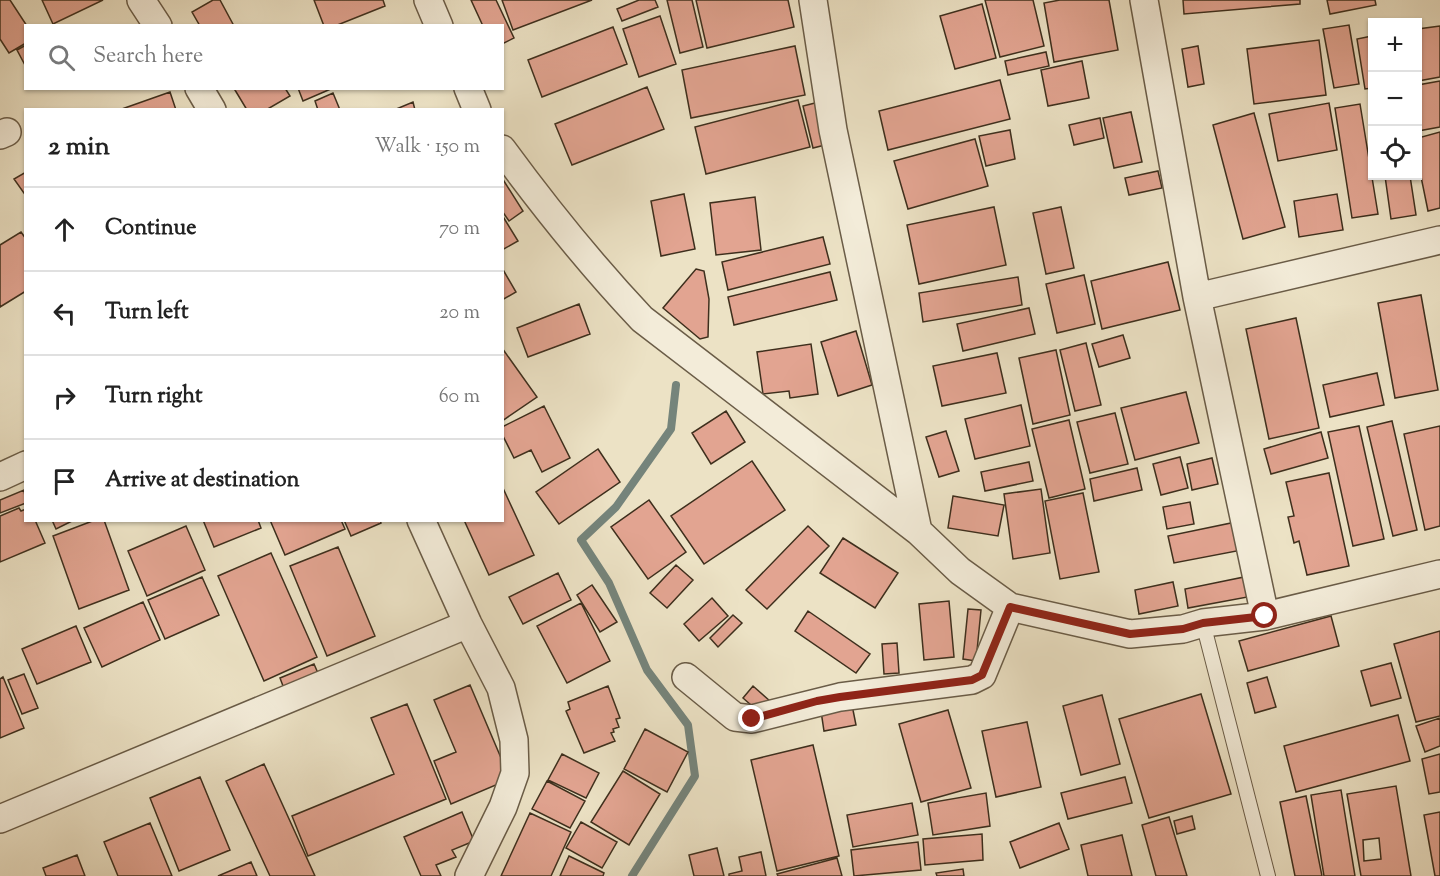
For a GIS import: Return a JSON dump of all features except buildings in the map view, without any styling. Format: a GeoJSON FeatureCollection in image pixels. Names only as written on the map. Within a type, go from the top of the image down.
{"type":"FeatureCollection","features":[{"type":"Feature","properties":{"kind":"street"},"geometry":{"type":"LineString","coordinates":[[141,0],[157,24]]}},
{"type":"Feature","properties":{"kind":"street"},"geometry":{"type":"LineString","coordinates":[[428,0],[438,24]]}},
{"type":"Feature","properties":{"kind":"street"},"geometry":{"type":"LineString","coordinates":[[813,0],[833,130],[918,531]]}},
{"type":"Feature","properties":{"kind":"street"},"geometry":{"type":"LineString","coordinates":[[1144,0],[1197,297],[1265,616]]}},
{"type":"Feature","properties":{"kind":"street"},"geometry":{"type":"LineString","coordinates":[[200,90],[211,108]]}},
{"type":"Feature","properties":{"kind":"street"},"geometry":{"type":"LineString","coordinates":[[469,90],[476,108]]}},
{"type":"Feature","properties":{"kind":"street"},"geometry":{"type":"LineString","coordinates":[[504,152],[534,193],[597,270],[642,319],[918,531],[960,571],[1010,607],[1130,634],[1183,629],[1203,623],[1265,616],[1440,574]]}},
{"type":"Feature","properties":{"kind":"street"},"geometry":{"type":"LineString","coordinates":[[1197,297],[1440,240]]}},
{"type":"Feature","properties":{"kind":"street"},"geometry":{"type":"LineString","coordinates":[[0,477],[24,466]]}},
{"type":"Feature","properties":{"kind":"street"},"geometry":{"type":"LineString","coordinates":[[422,522],[468,624],[501,688],[514,740],[515,773],[503,807],[469,876]]}},
{"type":"Feature","properties":{"kind":"street"},"geometry":{"type":"LineString","coordinates":[[686,677],[735,717],[752,719],[817,701],[972,680],[982,675],[1010,607]]}},
{"type":"Feature","properties":{"kind":"street"},"geometry":{"type":"LineString","coordinates":[[0,819],[468,624]]}},
{"type":"Feature","properties":{"kind":"lane"},"geometry":{"type":"LineString","coordinates":[[1203,623],[1268,876]]}},
{"type":"Feature","properties":{"kind":"waterway"},"geometry":{"type":"LineString","coordinates":[[632,876],[695,776],[688,725],[647,670],[609,583],[581,540],[616,507],[671,429],[676,385]]}},
{"type":"Feature","properties":{"kind":"route"},"geometry":{"type":"LineString","coordinates":[[752,719],[817,701],[972,680],[982,675],[1010,607],[1130,634],[1183,629],[1203,623],[1265,616]]}}]}
